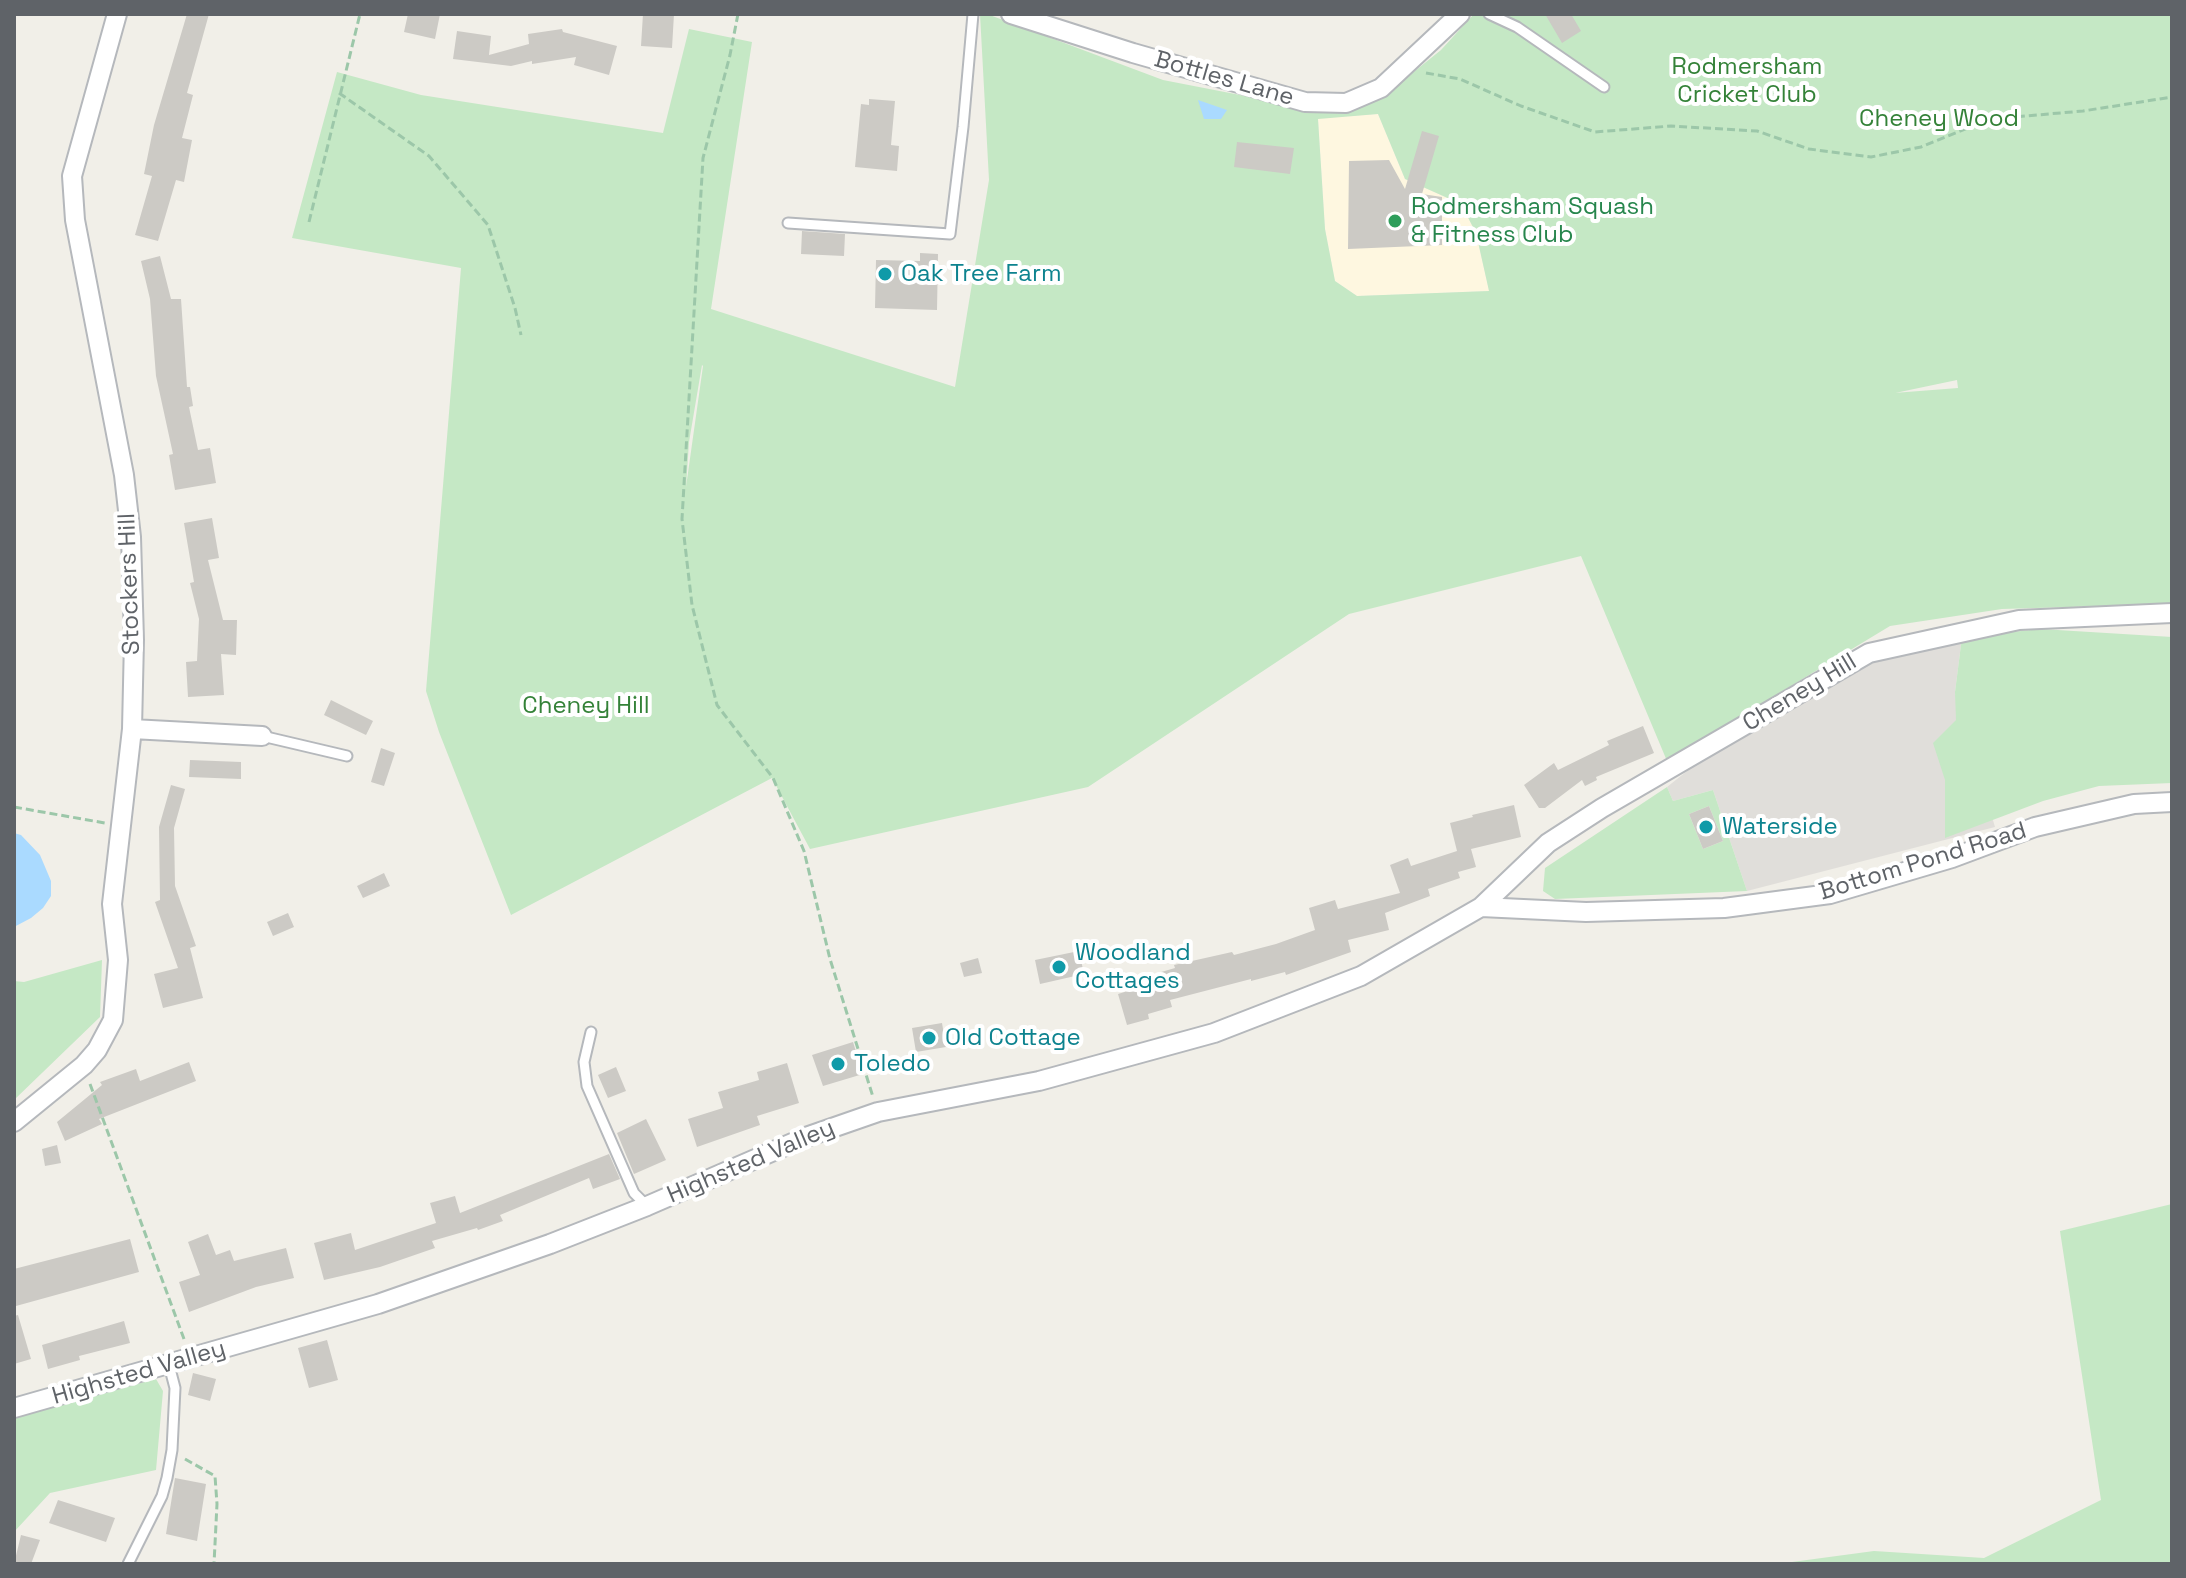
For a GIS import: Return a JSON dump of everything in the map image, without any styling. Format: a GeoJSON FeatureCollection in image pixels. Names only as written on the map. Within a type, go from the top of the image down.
{"type":"FeatureCollection","features":[{"type":"Feature","properties":{"kind":"street","name":"Stockers Hill"},"geometry":{"type":"LineString","coordinates":[[14,1122],[84,1065],[97,1050],[113,1020],[118,960],[112,904],[132,729],[134,640],[131,537],[124,475],[75,220],[72,176],[117,14]]}},
{"type":"Feature","properties":{"kind":"street","name":"Bottles Lane"},"geometry":{"type":"LineString","coordinates":[[1011,14],[1118,49],[1305,102],[1346,103],[1381,88],[1460,14]]}},
{"type":"Feature","properties":{"kind":"street","name":"Cheney Hill"},"geometry":{"type":"LineString","coordinates":[[1481,907],[1548,843],[1602,808],[1869,653],[2019,620],[2172,613]]}},
{"type":"Feature","properties":{"kind":"street"},"geometry":{"type":"LineString","coordinates":[[132,729],[262,736]]}},
{"type":"Feature","properties":{"kind":"street","name":"Bottom Pond Road"},"geometry":{"type":"LineString","coordinates":[[1481,907],[1586,912],[1724,908],[1830,894],[1952,858],[2035,827],[2134,804],[2172,802]]}},
{"type":"Feature","properties":{"kind":"street","name":"Highsted Valley"},"geometry":{"type":"LineString","coordinates":[[14,1408],[378,1304],[550,1244],[806,1137],[878,1112],[1039,1081],[1214,1033],[1361,976],[1481,907]]}},
{"type":"Feature","properties":{"kind":"lane"},"geometry":{"type":"LineString","coordinates":[[788,223],[950,234],[973,14]]}},
{"type":"Feature","properties":{"kind":"lane"},"geometry":{"type":"LineString","coordinates":[[1489,14],[1517,27],[1604,87]]}},
{"type":"Feature","properties":{"kind":"lane"},"geometry":{"type":"LineString","coordinates":[[262,736],[347,756]]}},
{"type":"Feature","properties":{"kind":"lane"},"geometry":{"type":"LineString","coordinates":[[591,1032],[584,1062],[587,1086],[634,1193],[647,1206]]}},
{"type":"Feature","properties":{"kind":"lane"},"geometry":{"type":"LineString","coordinates":[[128,1564],[162,1496],[172,1450],[175,1388],[169,1365]]}},
{"type":"Feature","properties":{"kind":"path"},"geometry":{"type":"LineString","coordinates":[[309,222],[360,14]]}},
{"type":"Feature","properties":{"kind":"path"},"geometry":{"type":"LineString","coordinates":[[738,14],[703,158],[682,519],[692,605],[717,705],[773,778],[804,851],[830,959],[878,1112]]}},
{"type":"Feature","properties":{"kind":"path"},"geometry":{"type":"LineString","coordinates":[[1402,69],[1460,79],[1521,106],[1595,132],[1671,126],[1757,131],[1809,149],[1871,157],[1921,147],[1990,119],[2083,111],[2172,97]]}},
{"type":"Feature","properties":{"kind":"path"},"geometry":{"type":"LineString","coordinates":[[339,93],[429,156],[488,225],[521,335]]}},
{"type":"Feature","properties":{"kind":"path"},"geometry":{"type":"LineString","coordinates":[[14,807],[121,826]]}},
{"type":"Feature","properties":{"kind":"path"},"geometry":{"type":"LineString","coordinates":[[84,1065],[191,1358]]}},
{"type":"Feature","properties":{"kind":"path"},"geometry":{"type":"LineString","coordinates":[[172,1450],[215,1476],[214,1564]]}},
{"type":"Feature","properties":{"kind":"shaded area"},"geometry":{"type":"Polygon","coordinates":[[[1378,114],[1405,179],[1461,204],[1476,233],[1489,291],[1357,296],[1335,281],[1325,229],[1318,118],[1378,114]]]}},
{"type":"Feature","properties":{"kind":"shaded area"},"geometry":{"type":"Polygon","coordinates":[[[1962,637],[1955,692],[1995,827],[1747,891],[1713,790],[1673,801],[1667,787],[1716,748],[1865,664],[1962,637]]]}},
{"type":"Feature","properties":{"kind":"green space"},"geometry":{"type":"Polygon","coordinates":[[[980,14],[1163,80],[1312,109],[1380,99],[1441,50],[1474,14],[2172,14],[2172,604],[2002,609],[1890,626],[1667,761],[1581,556],[1349,614],[1088,787],[810,849],[772,778],[511,915],[426,691],[461,268],[292,238],[337,72],[421,95],[663,133],[689,29],[752,42],[711,309],[955,387],[989,180],[980,14]],[[1378,114],[1318,119],[1325,229],[1335,281],[1357,296],[1489,291],[1476,233],[1461,204],[1405,179],[1378,114]],[[703,366],[689,442],[686,487],[703,366]],[[1957,380],[1896,393],[1958,388],[1957,380]]]}},
{"type":"Feature","properties":{"kind":"green space"},"geometry":{"type":"Polygon","coordinates":[[[2041,629],[2172,637],[2172,783],[2099,786],[2043,801],[1945,838],[1945,780],[1933,743],[1956,720],[1955,692],[1962,637],[2041,629]]]}},
{"type":"Feature","properties":{"kind":"green space"},"geometry":{"type":"Polygon","coordinates":[[[1667,787],[1673,801],[1713,790],[1747,891],[1555,899],[1543,891],[1545,868],[1667,787]],[[1709,806],[1689,814],[1703,849],[1723,841],[1709,806]]]}},
{"type":"Feature","properties":{"kind":"green space"},"geometry":{"type":"Polygon","coordinates":[[[102,960],[100,1017],[14,1100],[14,981],[24,982],[102,960]]]}},
{"type":"Feature","properties":{"kind":"green space"},"geometry":{"type":"Polygon","coordinates":[[[2172,1204],[2172,1564],[1777,1564],[1874,1551],[1984,1558],[2101,1500],[2060,1231],[2172,1204]]]}},
{"type":"Feature","properties":{"kind":"green space"},"geometry":{"type":"Polygon","coordinates":[[[156,1379],[163,1391],[156,1470],[50,1493],[14,1532],[14,1417],[156,1379]]]}},
{"type":"Feature","properties":{"kind":"water"},"geometry":{"type":"Polygon","coordinates":[[[1198,100],[1227,110],[1221,119],[1204,119],[1198,100]]]}},
{"type":"Feature","properties":{"kind":"water"},"geometry":{"type":"Polygon","coordinates":[[[14,833],[21,835],[40,855],[51,881],[51,896],[43,908],[14,927],[14,833]]]}},
{"type":"Feature","properties":{"kind":"building"},"geometry":{"type":"Polygon","coordinates":[[[187,14],[209,14],[187,93],[193,95],[182,138],[192,140],[184,182],[176,180],[158,241],[135,235],[152,176],[144,174],[154,125],[187,14]]]}},
{"type":"Feature","properties":{"kind":"building"},"geometry":{"type":"Polygon","coordinates":[[[408,14],[440,14],[435,39],[404,32],[408,14]]]}},
{"type":"Feature","properties":{"kind":"building"},"geometry":{"type":"Polygon","coordinates":[[[643,14],[674,14],[672,48],[641,46],[643,14]]]}},
{"type":"Feature","properties":{"kind":"building"},"geometry":{"type":"Polygon","coordinates":[[[1545,14],[1571,14],[1581,31],[1562,43],[1545,14]]]}},
{"type":"Feature","properties":{"kind":"building"},"geometry":{"type":"Polygon","coordinates":[[[562,29],[563,32],[617,46],[609,75],[574,65],[576,57],[511,66],[453,59],[457,31],[491,36],[489,55],[529,44],[528,34],[562,29]]]}},
{"type":"Feature","properties":{"kind":"building"},"geometry":{"type":"Polygon","coordinates":[[[869,99],[895,101],[891,145],[899,146],[897,171],[855,167],[861,104],[869,105],[869,99]]]}},
{"type":"Feature","properties":{"kind":"building","name":"Rodmersham Squash & Fitness Club"},"geometry":{"type":"Polygon","coordinates":[[[1422,131],[1439,136],[1422,194],[1442,197],[1442,245],[1348,249],[1349,161],[1389,160],[1405,189],[1422,131]]]}},
{"type":"Feature","properties":{"kind":"building"},"geometry":{"type":"Polygon","coordinates":[[[1237,142],[1294,148],[1290,174],[1234,167],[1237,142]]]}},
{"type":"Feature","properties":{"kind":"building"},"geometry":{"type":"Polygon","coordinates":[[[802,231],[845,234],[844,256],[801,254],[802,231]]]}},
{"type":"Feature","properties":{"kind":"building","name":"Oak Tree Farm"},"geometry":{"type":"Polygon","coordinates":[[[920,253],[938,254],[937,310],[875,308],[876,260],[920,261],[920,253]]]}},
{"type":"Feature","properties":{"kind":"building"},"geometry":{"type":"Polygon","coordinates":[[[160,256],[171,299],[181,299],[187,387],[190,387],[193,406],[189,407],[198,450],[210,448],[216,483],[175,490],[169,455],[173,454],[156,376],[150,299],[141,261],[160,256]]]}},
{"type":"Feature","properties":{"kind":"building"},"geometry":{"type":"Polygon","coordinates":[[[212,518],[219,558],[208,560],[223,620],[237,620],[236,655],[221,654],[224,695],[188,697],[186,662],[197,661],[199,619],[190,583],[194,582],[184,523],[212,518]]]}},
{"type":"Feature","properties":{"kind":"building"},"geometry":{"type":"Polygon","coordinates":[[[331,700],[373,721],[366,735],[324,715],[331,700]]]}},
{"type":"Feature","properties":{"kind":"building"},"geometry":{"type":"Polygon","coordinates":[[[1643,726],[1654,753],[1596,777],[1597,780],[1585,786],[1582,780],[1545,808],[1539,808],[1524,785],[1554,763],[1558,770],[1609,745],[1607,741],[1643,726]]]}},
{"type":"Feature","properties":{"kind":"building"},"geometry":{"type":"Polygon","coordinates":[[[381,748],[395,753],[384,786],[371,782],[381,748]]]}},
{"type":"Feature","properties":{"kind":"building"},"geometry":{"type":"Polygon","coordinates":[[[190,760],[241,762],[241,779],[189,777],[190,760]]]}},
{"type":"Feature","properties":{"kind":"building"},"geometry":{"type":"Polygon","coordinates":[[[171,785],[185,789],[174,828],[175,886],[196,946],[190,948],[203,998],[163,1008],[154,974],[178,968],[155,902],[160,900],[159,827],[171,785]]]}},
{"type":"Feature","properties":{"kind":"building"},"geometry":{"type":"Polygon","coordinates":[[[1514,805],[1521,837],[1471,849],[1476,867],[1458,872],[1460,878],[1428,889],[1430,896],[1385,913],[1389,930],[1348,940],[1351,952],[1286,975],[1285,972],[1251,979],[1170,1000],[1172,1007],[1148,1014],[1149,1019],[1127,1025],[1118,994],[1147,985],[1144,977],[1175,968],[1174,965],[1232,952],[1234,955],[1315,930],[1309,908],[1335,900],[1338,909],[1400,893],[1390,865],[1408,858],[1411,866],[1457,851],[1450,823],[1514,805]]]}},
{"type":"Feature","properties":{"kind":"building","name":"Waterside"},"geometry":{"type":"Polygon","coordinates":[[[1709,806],[1723,841],[1703,849],[1689,814],[1709,806]]]}},
{"type":"Feature","properties":{"kind":"building"},"geometry":{"type":"Polygon","coordinates":[[[384,873],[390,886],[363,898],[357,886],[384,873]]]}},
{"type":"Feature","properties":{"kind":"building"},"geometry":{"type":"Polygon","coordinates":[[[288,913],[294,927],[273,936],[267,922],[288,913]]]}},
{"type":"Feature","properties":{"kind":"building","name":"Woodland Cottages"},"geometry":{"type":"Polygon","coordinates":[[[1079,951],[1084,974],[1040,984],[1035,960],[1079,951]]]}},
{"type":"Feature","properties":{"kind":"building"},"geometry":{"type":"Polygon","coordinates":[[[978,958],[982,973],[964,977],[960,963],[978,958]]]}},
{"type":"Feature","properties":{"kind":"building","name":"Old Cottage"},"geometry":{"type":"Polygon","coordinates":[[[942,1023],[946,1047],[916,1052],[912,1028],[942,1023]]]}},
{"type":"Feature","properties":{"kind":"building","name":"Toledo"},"geometry":{"type":"Polygon","coordinates":[[[853,1042],[863,1074],[823,1086],[812,1055],[853,1042]]]}},
{"type":"Feature","properties":{"kind":"building"},"geometry":{"type":"Polygon","coordinates":[[[189,1062],[196,1081],[99,1119],[102,1124],[65,1141],[57,1122],[102,1085],[100,1082],[136,1069],[140,1081],[189,1062]]]}},
{"type":"Feature","properties":{"kind":"building"},"geometry":{"type":"Polygon","coordinates":[[[787,1063],[799,1103],[757,1116],[760,1125],[697,1147],[688,1119],[723,1108],[718,1092],[759,1080],[757,1072],[787,1063]]]}},
{"type":"Feature","properties":{"kind":"building"},"geometry":{"type":"Polygon","coordinates":[[[616,1067],[626,1091],[608,1098],[598,1075],[616,1067]]]}},
{"type":"Feature","properties":{"kind":"building"},"geometry":{"type":"Polygon","coordinates":[[[646,1119],[666,1160],[634,1174],[617,1133],[646,1119]]]}},
{"type":"Feature","properties":{"kind":"building"},"geometry":{"type":"Polygon","coordinates":[[[57,1145],[61,1163],[45,1166],[42,1149],[57,1145]]]}},
{"type":"Feature","properties":{"kind":"building"},"geometry":{"type":"Polygon","coordinates":[[[609,1154],[620,1179],[593,1189],[589,1178],[500,1215],[503,1221],[432,1241],[435,1248],[380,1267],[324,1280],[314,1243],[351,1233],[355,1250],[436,1223],[430,1203],[455,1196],[460,1213],[609,1154]]]}},
{"type":"Feature","properties":{"kind":"building"},"geometry":{"type":"Polygon","coordinates":[[[208,1234],[216,1255],[230,1250],[234,1261],[286,1248],[294,1278],[256,1287],[189,1312],[179,1282],[200,1275],[188,1242],[208,1234]]]}},
{"type":"Feature","properties":{"kind":"building"},"geometry":{"type":"Polygon","coordinates":[[[130,1239],[139,1272],[16,1306],[14,1269],[130,1239]]]}},
{"type":"Feature","properties":{"kind":"building"},"geometry":{"type":"Polygon","coordinates":[[[18,1315],[31,1359],[14,1364],[14,1316],[18,1315]]]}},
{"type":"Feature","properties":{"kind":"building"},"geometry":{"type":"Polygon","coordinates":[[[124,1321],[130,1343],[79,1356],[80,1360],[48,1369],[42,1345],[124,1321]]]}},
{"type":"Feature","properties":{"kind":"building"},"geometry":{"type":"Polygon","coordinates":[[[327,1340],[338,1380],[309,1388],[298,1348],[327,1340]]]}},
{"type":"Feature","properties":{"kind":"building"},"geometry":{"type":"Polygon","coordinates":[[[193,1373],[216,1379],[210,1401],[188,1395],[193,1373]]]}},
{"type":"Feature","properties":{"kind":"building"},"geometry":{"type":"Polygon","coordinates":[[[175,1478],[206,1484],[197,1541],[166,1534],[175,1478]]]}},
{"type":"Feature","properties":{"kind":"building"},"geometry":{"type":"Polygon","coordinates":[[[58,1500],[115,1518],[106,1542],[49,1523],[58,1500]]]}},
{"type":"Feature","properties":{"kind":"building"},"geometry":{"type":"Polygon","coordinates":[[[21,1535],[40,1540],[31,1564],[14,1564],[21,1535]]]}},
{"type":"Feature","properties":{"kind":"place","name":"Rodmersham Squash & Fitness Club"},"geometry":{"type":"Point","coordinates":[1395,221]}},
{"type":"Feature","properties":{"kind":"place","name":"Oak Tree Farm"},"geometry":{"type":"Point","coordinates":[885,274]}},
{"type":"Feature","properties":{"kind":"place","name":"Waterside"},"geometry":{"type":"Point","coordinates":[1706,827]}},
{"type":"Feature","properties":{"kind":"place","name":"Woodland Cottages"},"geometry":{"type":"Point","coordinates":[1059,967]}},
{"type":"Feature","properties":{"kind":"place","name":"Old Cottage"},"geometry":{"type":"Point","coordinates":[929,1038]}},
{"type":"Feature","properties":{"kind":"place","name":"Toledo"},"geometry":{"type":"Point","coordinates":[838,1064]}},
{"type":"Feature","properties":{"kind":"park label","name":"Rodmersham Cricket Club"},"geometry":{"type":"Point","coordinates":[1747,81]}},
{"type":"Feature","properties":{"kind":"park label","name":"Cheney Wood"},"geometry":{"type":"Point","coordinates":[1939,119]}}]}
